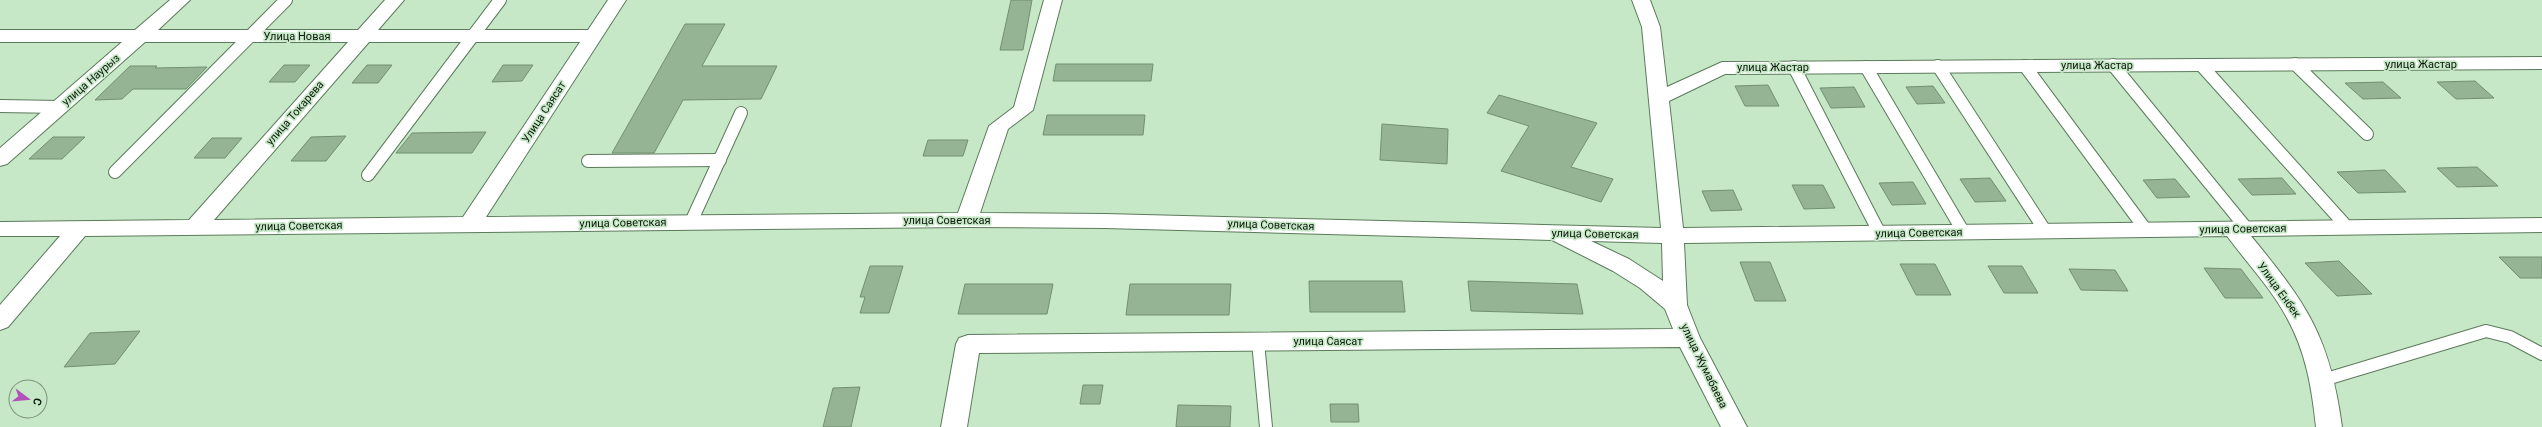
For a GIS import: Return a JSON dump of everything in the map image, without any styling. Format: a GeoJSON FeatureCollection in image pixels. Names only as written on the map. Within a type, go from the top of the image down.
{"type":"FeatureCollection","features":[{"type":"Feature","properties":{"kind":"street","name":"улица Наурыз"},"geometry":{"type":"LineString","coordinates":[[0,160],[181,0]]}},
{"type":"Feature","properties":{"kind":"street","name":"улица Токарева"},"geometry":{"type":"LineString","coordinates":[[195,227],[394,0]]}},
{"type":"Feature","properties":{"kind":"street","name":"Улица Саясат"},"geometry":{"type":"LineString","coordinates":[[470,224],[618,0]]}},
{"type":"Feature","properties":{"kind":"street"},"geometry":{"type":"LineString","coordinates":[[966,220],[999,126],[1024,110],[1053,0]]}},
{"type":"Feature","properties":{"kind":"street"},"geometry":{"type":"LineString","coordinates":[[1642,0],[1651,27],[1672,236],[1675,305]]}},
{"type":"Feature","properties":{"kind":"street","name":"Улица Новая"},"geometry":{"type":"LineString","coordinates":[[0,36],[593,36]]}},
{"type":"Feature","properties":{"kind":"street","name":"улица Жастар"},"geometry":{"type":"LineString","coordinates":[[1658,98],[1722,68],[2542,63]]}},
{"type":"Feature","properties":{"kind":"street","name":"улица Советская"},"geometry":{"type":"LineString","coordinates":[[0,229],[966,220],[1105,221],[1672,236],[2542,225]]}},
{"type":"Feature","properties":{"kind":"street"},"geometry":{"type":"LineString","coordinates":[[0,321],[79,228]]}},
{"type":"Feature","properties":{"kind":"street","name":"Улица Енбек"},"geometry":{"type":"LineString","coordinates":[[2240,229],[2294,307],[2308,333],[2323,380],[2329,427]]}},
{"type":"Feature","properties":{"kind":"street"},"geometry":{"type":"LineString","coordinates":[[1553,233],[1630,269],[1656,285],[1675,305]]}},
{"type":"Feature","properties":{"kind":"street","name":"улица Жумабаева"},"geometry":{"type":"LineString","coordinates":[[1675,305],[1688,338],[1734,427]]}},
{"type":"Feature","properties":{"kind":"street","name":"улица Саясат"},"geometry":{"type":"LineString","coordinates":[[954,427],[968,344],[1688,338]]}},
{"type":"Feature","properties":{"kind":"lane"},"geometry":{"type":"LineString","coordinates":[[115,172],[286,0]]}},
{"type":"Feature","properties":{"kind":"lane"},"geometry":{"type":"LineString","coordinates":[[368,175],[500,0]]}},
{"type":"Feature","properties":{"kind":"lane"},"geometry":{"type":"LineString","coordinates":[[2295,64],[2367,134]]}},
{"type":"Feature","properties":{"kind":"lane"},"geometry":{"type":"LineString","coordinates":[[2113,65],[2240,229]]}},
{"type":"Feature","properties":{"kind":"lane"},"geometry":{"type":"LineString","coordinates":[[2201,65],[2348,228]]}},
{"type":"Feature","properties":{"kind":"lane"},"geometry":{"type":"LineString","coordinates":[[1938,66],[2046,232]]}},
{"type":"Feature","properties":{"kind":"lane"},"geometry":{"type":"LineString","coordinates":[[2026,66],[2146,230]]}},
{"type":"Feature","properties":{"kind":"lane"},"geometry":{"type":"LineString","coordinates":[[1794,67],[1880,234]]}},
{"type":"Feature","properties":{"kind":"lane"},"geometry":{"type":"LineString","coordinates":[[1866,67],[1964,232]]}},
{"type":"Feature","properties":{"kind":"lane"},"geometry":{"type":"LineString","coordinates":[[0,106],[60,106]]}},
{"type":"Feature","properties":{"kind":"lane"},"geometry":{"type":"LineString","coordinates":[[691,222],[742,113]]}},
{"type":"Feature","properties":{"kind":"lane"},"geometry":{"type":"LineString","coordinates":[[588,161],[720,160]]}},
{"type":"Feature","properties":{"kind":"lane"},"geometry":{"type":"LineString","coordinates":[[2323,380],[2486,331],[2510,338],[2542,354]]}},
{"type":"Feature","properties":{"kind":"lane"},"geometry":{"type":"LineString","coordinates":[[1258,342],[1266,427]]}},
{"type":"Feature","properties":{"kind":"building"},"geometry":{"type":"Polygon","coordinates":[[[1011,0],[1032,0],[1023,50],[1000,50],[1011,0]]]}},
{"type":"Feature","properties":{"kind":"building"},"geometry":{"type":"Polygon","coordinates":[[[685,24],[725,24],[702,66],[777,66],[761,99],[683,100],[654,153],[612,153],[685,24]]]}},
{"type":"Feature","properties":{"kind":"building"},"geometry":{"type":"Polygon","coordinates":[[[1056,64],[1153,64],[1151,81],[1053,81],[1056,64]]]}},
{"type":"Feature","properties":{"kind":"building"},"geometry":{"type":"Polygon","coordinates":[[[284,65],[310,65],[295,82],[269,82],[284,65]]]}},
{"type":"Feature","properties":{"kind":"building"},"geometry":{"type":"Polygon","coordinates":[[[367,65],[392,65],[378,83],[352,83],[367,65]]]}},
{"type":"Feature","properties":{"kind":"building"},"geometry":{"type":"Polygon","coordinates":[[[503,65],[533,65],[522,81],[492,82],[503,65]]]}},
{"type":"Feature","properties":{"kind":"building"},"geometry":{"type":"Polygon","coordinates":[[[130,66],[157,66],[155,68],[207,67],[186,89],[133,89],[122,99],[95,100],[130,66]]]}},
{"type":"Feature","properties":{"kind":"building"},"geometry":{"type":"Polygon","coordinates":[[[2475,81],[2494,98],[2456,99],[2437,82],[2475,81]]]}},
{"type":"Feature","properties":{"kind":"building"},"geometry":{"type":"Polygon","coordinates":[[[2383,82],[2401,98],[2363,99],[2345,83],[2383,82]]]}},
{"type":"Feature","properties":{"kind":"building"},"geometry":{"type":"Polygon","coordinates":[[[1768,85],[1779,106],[1745,106],[1735,86],[1768,85]]]}},
{"type":"Feature","properties":{"kind":"building"},"geometry":{"type":"Polygon","coordinates":[[[1933,86],[1945,103],[1917,104],[1906,87],[1933,86]]]}},
{"type":"Feature","properties":{"kind":"building"},"geometry":{"type":"Polygon","coordinates":[[[1854,87],[1865,107],[1831,108],[1820,88],[1854,87]]]}},
{"type":"Feature","properties":{"kind":"building"},"geometry":{"type":"Polygon","coordinates":[[[1499,95],[1597,123],[1571,167],[1613,179],[1601,202],[1501,171],[1529,126],[1487,113],[1499,95]]]}},
{"type":"Feature","properties":{"kind":"building"},"geometry":{"type":"Polygon","coordinates":[[[1047,115],[1145,115],[1143,135],[1043,135],[1047,115]]]}},
{"type":"Feature","properties":{"kind":"building"},"geometry":{"type":"Polygon","coordinates":[[[1382,124],[1448,129],[1447,164],[1380,160],[1382,124]]]}},
{"type":"Feature","properties":{"kind":"building"},"geometry":{"type":"Polygon","coordinates":[[[486,132],[472,153],[396,153],[412,133],[486,132]]]}},
{"type":"Feature","properties":{"kind":"building"},"geometry":{"type":"Polygon","coordinates":[[[346,136],[326,161],[291,161],[311,137],[346,136]]]}},
{"type":"Feature","properties":{"kind":"building"},"geometry":{"type":"Polygon","coordinates":[[[53,137],[85,137],[62,159],[29,159],[53,137]]]}},
{"type":"Feature","properties":{"kind":"building"},"geometry":{"type":"Polygon","coordinates":[[[212,138],[242,138],[225,158],[194,158],[212,138]]]}},
{"type":"Feature","properties":{"kind":"building"},"geometry":{"type":"Polygon","coordinates":[[[928,140],[968,140],[963,156],[923,156],[928,140]]]}},
{"type":"Feature","properties":{"kind":"building"},"geometry":{"type":"Polygon","coordinates":[[[2477,167],[2498,186],[2457,187],[2437,168],[2477,167]]]}},
{"type":"Feature","properties":{"kind":"building"},"geometry":{"type":"Polygon","coordinates":[[[2385,170],[2406,192],[2358,193],[2337,172],[2385,170]]]}},
{"type":"Feature","properties":{"kind":"building"},"geometry":{"type":"Polygon","coordinates":[[[1990,178],[2006,201],[1975,202],[1960,179],[1990,178]]]}},
{"type":"Feature","properties":{"kind":"building"},"geometry":{"type":"Polygon","coordinates":[[[2282,178],[2296,194],[2252,195],[2238,179],[2282,178]]]}},
{"type":"Feature","properties":{"kind":"building"},"geometry":{"type":"Polygon","coordinates":[[[2175,179],[2190,197],[2157,198],[2143,180],[2175,179]]]}},
{"type":"Feature","properties":{"kind":"building"},"geometry":{"type":"Polygon","coordinates":[[[1913,182],[1926,204],[1892,205],[1879,183],[1913,182]]]}},
{"type":"Feature","properties":{"kind":"building"},"geometry":{"type":"Polygon","coordinates":[[[1792,185],[1823,185],[1835,208],[1804,209],[1792,185]]]}},
{"type":"Feature","properties":{"kind":"building"},"geometry":{"type":"Polygon","coordinates":[[[1733,190],[1742,210],[1711,211],[1702,191],[1733,190]]]}},
{"type":"Feature","properties":{"kind":"building"},"geometry":{"type":"Polygon","coordinates":[[[2499,257],[2542,257],[2542,278],[2520,278],[2499,257]]]}},
{"type":"Feature","properties":{"kind":"building"},"geometry":{"type":"Polygon","coordinates":[[[2339,261],[2372,294],[2337,296],[2305,263],[2339,261]]]}},
{"type":"Feature","properties":{"kind":"building"},"geometry":{"type":"Polygon","coordinates":[[[1740,262],[1770,262],[1786,301],[1755,301],[1740,262]]]}},
{"type":"Feature","properties":{"kind":"building"},"geometry":{"type":"Polygon","coordinates":[[[1900,264],[1935,264],[1951,295],[1916,295],[1900,264]]]}},
{"type":"Feature","properties":{"kind":"building"},"geometry":{"type":"Polygon","coordinates":[[[870,266],[903,266],[889,313],[860,313],[865,297],[860,297],[870,266]]]}},
{"type":"Feature","properties":{"kind":"building"},"geometry":{"type":"Polygon","coordinates":[[[1988,266],[2022,266],[2038,293],[2004,293],[1988,266]]]}},
{"type":"Feature","properties":{"kind":"building"},"geometry":{"type":"Polygon","coordinates":[[[2204,268],[2241,269],[2263,298],[2225,298],[2204,268]]]}},
{"type":"Feature","properties":{"kind":"building"},"geometry":{"type":"Polygon","coordinates":[[[2069,269],[2115,270],[2128,291],[2081,290],[2069,269]]]}},
{"type":"Feature","properties":{"kind":"building"},"geometry":{"type":"Polygon","coordinates":[[[1309,281],[1402,281],[1405,312],[1310,312],[1309,281]]]}},
{"type":"Feature","properties":{"kind":"building"},"geometry":{"type":"Polygon","coordinates":[[[1468,281],[1577,284],[1583,314],[1471,311],[1468,281]]]}},
{"type":"Feature","properties":{"kind":"building"},"geometry":{"type":"Polygon","coordinates":[[[965,284],[1053,284],[1047,314],[958,314],[965,284]]]}},
{"type":"Feature","properties":{"kind":"building"},"geometry":{"type":"Polygon","coordinates":[[[1130,284],[1231,284],[1229,315],[1126,315],[1130,284]]]}},
{"type":"Feature","properties":{"kind":"building"},"geometry":{"type":"Polygon","coordinates":[[[140,331],[115,364],[64,367],[90,333],[140,331]]]}},
{"type":"Feature","properties":{"kind":"building"},"geometry":{"type":"Polygon","coordinates":[[[1083,385],[1103,385],[1100,404],[1080,404],[1083,385]]]}},
{"type":"Feature","properties":{"kind":"building"},"geometry":{"type":"Polygon","coordinates":[[[860,387],[851,427],[823,427],[833,388],[860,387]]]}},
{"type":"Feature","properties":{"kind":"building"},"geometry":{"type":"Polygon","coordinates":[[[1330,404],[1358,404],[1359,422],[1331,422],[1330,404]]]}},
{"type":"Feature","properties":{"kind":"building"},"geometry":{"type":"Polygon","coordinates":[[[1178,405],[1231,406],[1230,427],[1176,427],[1178,405]]]}}]}
